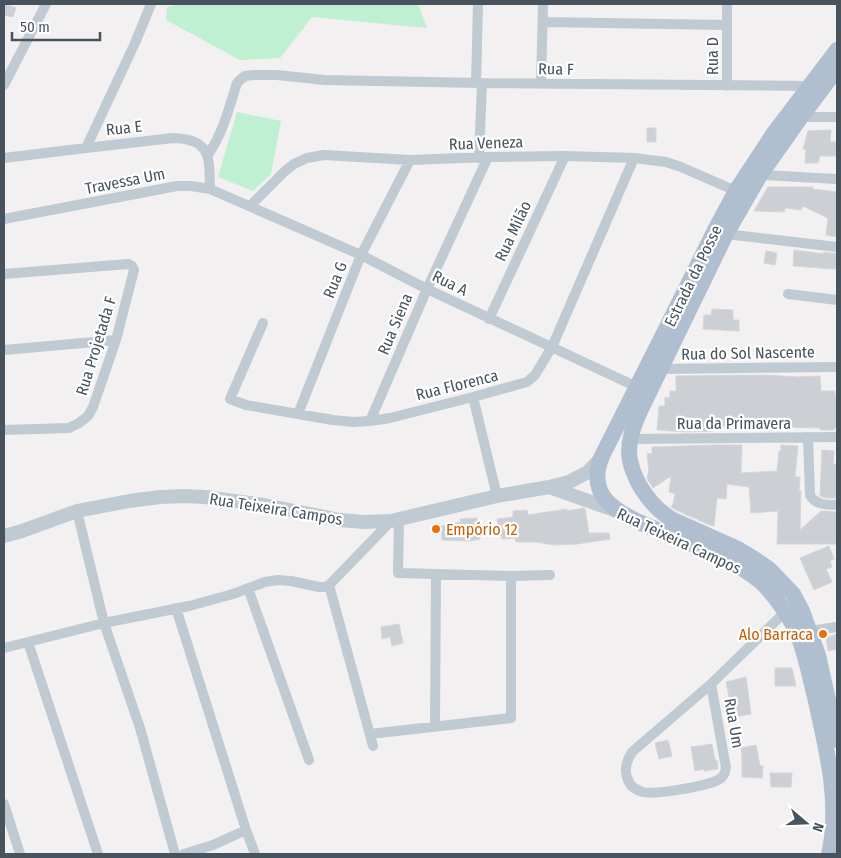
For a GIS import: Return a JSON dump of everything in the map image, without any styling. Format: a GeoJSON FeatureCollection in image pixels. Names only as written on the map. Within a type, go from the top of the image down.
{"type":"FeatureCollection","features":[{"type":"Feature","properties":{"kind":"main road","name":"Estrada da Posse"},"geometry":{"type":"LineString","coordinates":[[629,459],[630,438],[640,411],[726,234],[800,109],[810,86],[837,50]]}},
{"type":"Feature","properties":{"kind":"main road","name":"Estrada da Posse"},"geometry":{"type":"LineString","coordinates":[[622,513],[610,504],[601,492],[598,484],[597,474],[602,456],[736,191],[769,140],[837,69]]}},
{"type":"Feature","properties":{"kind":"main road"},"geometry":{"type":"LineString","coordinates":[[602,456],[617,454],[629,459]]}},
{"type":"Feature","properties":{"kind":"main road","name":"Rua Teixeira Campos"},"geometry":{"type":"LineString","coordinates":[[629,459],[636,479],[646,496],[662,512],[672,519],[753,558],[769,569],[793,594],[802,611],[818,655],[837,740]]}},
{"type":"Feature","properties":{"kind":"main road"},"geometry":{"type":"LineString","coordinates":[[622,513],[633,510],[646,496]]}},
{"type":"Feature","properties":{"kind":"main road","name":"Rua Teixeira Campos"},"geometry":{"type":"LineString","coordinates":[[622,513],[642,524],[731,562],[761,582],[785,612],[795,629],[802,647],[828,757],[834,797],[834,821],[829,854]]}},
{"type":"Feature","properties":{"kind":"street"},"geometry":{"type":"LineString","coordinates":[[4,85],[46,4]]}},
{"type":"Feature","properties":{"kind":"street"},"geometry":{"type":"LineString","coordinates":[[86,148],[135,44],[150,4]]}},
{"type":"Feature","properties":{"kind":"street"},"geometry":{"type":"LineString","coordinates":[[478,4],[479,83],[484,158]]}},
{"type":"Feature","properties":{"kind":"street"},"geometry":{"type":"LineString","coordinates":[[541,84],[543,4]]}},
{"type":"Feature","properties":{"kind":"street","name":"Rua D"},"geometry":{"type":"LineString","coordinates":[[727,4],[727,86]]}},
{"type":"Feature","properties":{"kind":"street","name":"Rua D"},"geometry":{"type":"LineString","coordinates":[[543,22],[727,25]]}},
{"type":"Feature","properties":{"kind":"street","name":"Rua F"},"geometry":{"type":"LineString","coordinates":[[208,155],[222,131],[237,83],[245,76],[277,75],[324,80],[479,83],[810,86]]}},
{"type":"Feature","properties":{"kind":"street"},"geometry":{"type":"LineString","coordinates":[[787,86],[800,109],[837,117]]}},
{"type":"Feature","properties":{"kind":"street","name":"Rua E"},"geometry":{"type":"LineString","coordinates":[[4,158],[173,138],[183,138],[200,144],[208,155]]}},
{"type":"Feature","properties":{"kind":"street"},"geometry":{"type":"LineString","coordinates":[[208,155],[210,189]]}},
{"type":"Feature","properties":{"kind":"street","name":"Rua Veneza"},"geometry":{"type":"LineString","coordinates":[[250,206],[294,164],[307,158],[324,155],[410,160],[564,156],[634,158],[681,166],[736,191]]}},
{"type":"Feature","properties":{"kind":"street","name":"Rua Milão"},"geometry":{"type":"LineString","coordinates":[[489,319],[564,156]]}},
{"type":"Feature","properties":{"kind":"street","name":"Rua Siena"},"geometry":{"type":"LineString","coordinates":[[370,421],[484,158]]}},
{"type":"Feature","properties":{"kind":"street","name":"Rua Florenca"},"geometry":{"type":"LineString","coordinates":[[263,323],[230,399],[246,405],[332,420],[370,421],[390,418],[527,382],[535,375],[552,347],[634,158]]}},
{"type":"Feature","properties":{"kind":"street","name":"Rua G"},"geometry":{"type":"LineString","coordinates":[[298,414],[361,255],[410,160]]}},
{"type":"Feature","properties":{"kind":"street"},"geometry":{"type":"LineString","coordinates":[[760,175],[837,179]]}},
{"type":"Feature","properties":{"kind":"street","name":"Travessa Um"},"geometry":{"type":"LineString","coordinates":[[4,219],[178,186],[210,189],[250,206]]}},
{"type":"Feature","properties":{"kind":"street","name":"Rua A"},"geometry":{"type":"LineString","coordinates":[[250,206],[361,255],[489,319],[637,387]]}},
{"type":"Feature","properties":{"kind":"street"},"geometry":{"type":"LineString","coordinates":[[726,234],[837,247]]}},
{"type":"Feature","properties":{"kind":"street","name":"Rua Projetada F"},"geometry":{"type":"LineString","coordinates":[[4,274],[128,264],[134,270],[116,340],[93,407],[88,416],[69,428],[4,430]]}},
{"type":"Feature","properties":{"kind":"street"},"geometry":{"type":"LineString","coordinates":[[788,294],[837,300]]}},
{"type":"Feature","properties":{"kind":"street"},"geometry":{"type":"LineString","coordinates":[[4,350],[116,340]]}},
{"type":"Feature","properties":{"kind":"street","name":"Rua do Sol Nascente"},"geometry":{"type":"LineString","coordinates":[[659,369],[837,367]]}},
{"type":"Feature","properties":{"kind":"street"},"geometry":{"type":"LineString","coordinates":[[473,397],[496,496]]}},
{"type":"Feature","properties":{"kind":"street"},"geometry":{"type":"LineString","coordinates":[[808,437],[810,495],[812,500],[822,504],[837,505]]}},
{"type":"Feature","properties":{"kind":"street","name":"Rua da Primavera"},"geometry":{"type":"LineString","coordinates":[[630,438],[837,437]]}},
{"type":"Feature","properties":{"kind":"street","name":"Rua Teixeira Campos"},"geometry":{"type":"LineString","coordinates":[[4,536],[77,511],[129,501],[184,496],[264,504],[340,520],[364,522],[395,520],[496,496],[569,482],[588,472],[602,456]]}},
{"type":"Feature","properties":{"kind":"street","name":"Rua Teixeira Campos"},"geometry":{"type":"LineString","coordinates":[[549,487],[622,513]]}},
{"type":"Feature","properties":{"kind":"street"},"geometry":{"type":"LineString","coordinates":[[77,511],[104,623],[140,728],[175,854]]}},
{"type":"Feature","properties":{"kind":"street"},"geometry":{"type":"LineString","coordinates":[[395,520],[398,573],[511,576],[550,575]]}},
{"type":"Feature","properties":{"kind":"street"},"geometry":{"type":"LineString","coordinates":[[4,648],[216,598],[265,582],[278,580],[324,587],[329,585],[395,520]]}},
{"type":"Feature","properties":{"kind":"street"},"geometry":{"type":"LineString","coordinates":[[435,727],[436,574]]}},
{"type":"Feature","properties":{"kind":"street"},"geometry":{"type":"LineString","coordinates":[[370,734],[512,718],[511,576]]}},
{"type":"Feature","properties":{"kind":"street"},"geometry":{"type":"LineString","coordinates":[[329,585],[374,746]]}},
{"type":"Feature","properties":{"kind":"street"},"geometry":{"type":"LineString","coordinates":[[248,588],[309,760]]}},
{"type":"Feature","properties":{"kind":"street"},"geometry":{"type":"LineString","coordinates":[[176,608],[255,854]]}},
{"type":"Feature","properties":{"kind":"street"},"geometry":{"type":"LineString","coordinates":[[712,684],[785,612]]}},
{"type":"Feature","properties":{"kind":"street"},"geometry":{"type":"LineString","coordinates":[[810,631],[837,627]]}},
{"type":"Feature","properties":{"kind":"street"},"geometry":{"type":"LineString","coordinates":[[28,642],[98,854]]}},
{"type":"Feature","properties":{"kind":"street","name":"Rua Um"},"geometry":{"type":"LineString","coordinates":[[712,684],[726,768],[725,773],[718,780],[672,791],[652,793],[634,789],[628,782],[626,775],[628,758],[632,752],[712,684]]}},
{"type":"Feature","properties":{"kind":"street"},"geometry":{"type":"LineString","coordinates":[[4,804],[8,828],[20,854]]}},
{"type":"Feature","properties":{"kind":"street"},"geometry":{"type":"LineString","coordinates":[[184,854],[213,845],[246,830]]}},
{"type":"Feature","properties":{"kind":"green space"},"geometry":{"type":"Polygon","coordinates":[[[180,4],[418,4],[427,28],[312,17],[280,58],[240,60],[166,20],[167,7],[180,4]]]}},
{"type":"Feature","properties":{"kind":"green space"},"geometry":{"type":"Polygon","coordinates":[[[237,112],[281,121],[271,174],[253,191],[218,177],[237,112]]]}},
{"type":"Feature","properties":{"kind":"building"},"geometry":{"type":"Polygon","coordinates":[[[4,4],[16,8],[13,17],[4,15],[4,4]]]}},
{"type":"Feature","properties":{"kind":"building"},"geometry":{"type":"Polygon","coordinates":[[[647,128],[656,128],[656,142],[647,142],[647,128]]]}},
{"type":"Feature","properties":{"kind":"building"},"geometry":{"type":"Polygon","coordinates":[[[831,130],[830,142],[837,142],[837,156],[820,156],[818,163],[805,163],[806,149],[803,149],[808,131],[831,130]]]}},
{"type":"Feature","properties":{"kind":"building"},"geometry":{"type":"Polygon","coordinates":[[[768,187],[813,187],[813,189],[837,192],[837,237],[826,235],[828,218],[803,206],[801,210],[785,208],[784,212],[754,211],[768,187]]]}},
{"type":"Feature","properties":{"kind":"building"},"geometry":{"type":"Polygon","coordinates":[[[794,250],[837,254],[837,268],[793,266],[794,250]]]}},
{"type":"Feature","properties":{"kind":"building"},"geometry":{"type":"Polygon","coordinates":[[[766,251],[777,253],[775,265],[764,263],[766,251]]]}},
{"type":"Feature","properties":{"kind":"building"},"geometry":{"type":"Polygon","coordinates":[[[712,309],[733,310],[733,320],[739,320],[739,331],[703,329],[704,315],[711,315],[712,309]]]}},
{"type":"Feature","properties":{"kind":"building"},"geometry":{"type":"Polygon","coordinates":[[[676,376],[820,376],[821,391],[835,391],[835,396],[837,396],[837,428],[834,428],[834,430],[820,430],[820,428],[715,426],[714,431],[657,430],[659,406],[665,406],[665,397],[670,398],[670,391],[676,391],[676,376]]]}},
{"type":"Feature","properties":{"kind":"building"},"geometry":{"type":"Polygon","coordinates":[[[742,445],[741,473],[777,471],[781,445],[798,446],[795,477],[800,477],[800,530],[821,511],[837,512],[837,544],[777,544],[778,511],[751,513],[749,487],[727,484],[726,499],[717,498],[714,526],[671,507],[675,494],[669,492],[671,476],[653,488],[647,477],[649,472],[647,453],[652,454],[652,447],[742,445]]]}},
{"type":"Feature","properties":{"kind":"building"},"geometry":{"type":"Polygon","coordinates":[[[822,450],[834,451],[833,464],[837,464],[837,498],[820,496],[822,450]]]}},
{"type":"Feature","properties":{"kind":"building"},"geometry":{"type":"Polygon","coordinates":[[[585,509],[589,533],[609,533],[610,539],[554,545],[536,542],[516,542],[515,538],[502,539],[502,536],[500,536],[497,519],[513,517],[513,511],[527,510],[528,515],[585,509]]]}},
{"type":"Feature","properties":{"kind":"building"},"geometry":{"type":"Polygon","coordinates":[[[477,518],[480,539],[470,541],[442,540],[441,526],[461,522],[460,519],[477,518]]]}},
{"type":"Feature","properties":{"kind":"building"},"geometry":{"type":"Polygon","coordinates":[[[829,546],[834,559],[830,561],[832,567],[826,569],[832,582],[814,590],[800,558],[829,546]]]}},
{"type":"Feature","properties":{"kind":"building"},"geometry":{"type":"Polygon","coordinates":[[[399,624],[403,643],[392,646],[390,637],[382,639],[381,627],[399,624]]]}},
{"type":"Feature","properties":{"kind":"building"},"geometry":{"type":"Polygon","coordinates":[[[837,634],[837,649],[828,651],[826,638],[837,634]]]}},
{"type":"Feature","properties":{"kind":"building"},"geometry":{"type":"Polygon","coordinates":[[[775,668],[792,668],[796,686],[775,686],[775,668]]]}},
{"type":"Feature","properties":{"kind":"building"},"geometry":{"type":"Polygon","coordinates":[[[746,677],[751,714],[733,717],[726,682],[746,677]]]}},
{"type":"Feature","properties":{"kind":"building"},"geometry":{"type":"Polygon","coordinates":[[[668,740],[672,756],[659,759],[655,743],[668,740]]]}},
{"type":"Feature","properties":{"kind":"building"},"geometry":{"type":"Polygon","coordinates":[[[712,744],[718,769],[695,771],[691,747],[712,744]]]}},
{"type":"Feature","properties":{"kind":"building"},"geometry":{"type":"Polygon","coordinates":[[[756,745],[760,766],[763,766],[762,778],[742,777],[741,748],[756,745]]]}},
{"type":"Feature","properties":{"kind":"building"},"geometry":{"type":"Polygon","coordinates":[[[770,773],[792,773],[791,787],[771,787],[770,773]]]}},
{"type":"Feature","properties":{"kind":"place","name":"Empório 12"},"geometry":{"type":"Point","coordinates":[436,529]}},
{"type":"Feature","properties":{"kind":"place","name":"Alo Barraca"},"geometry":{"type":"Point","coordinates":[823,634]}}]}
